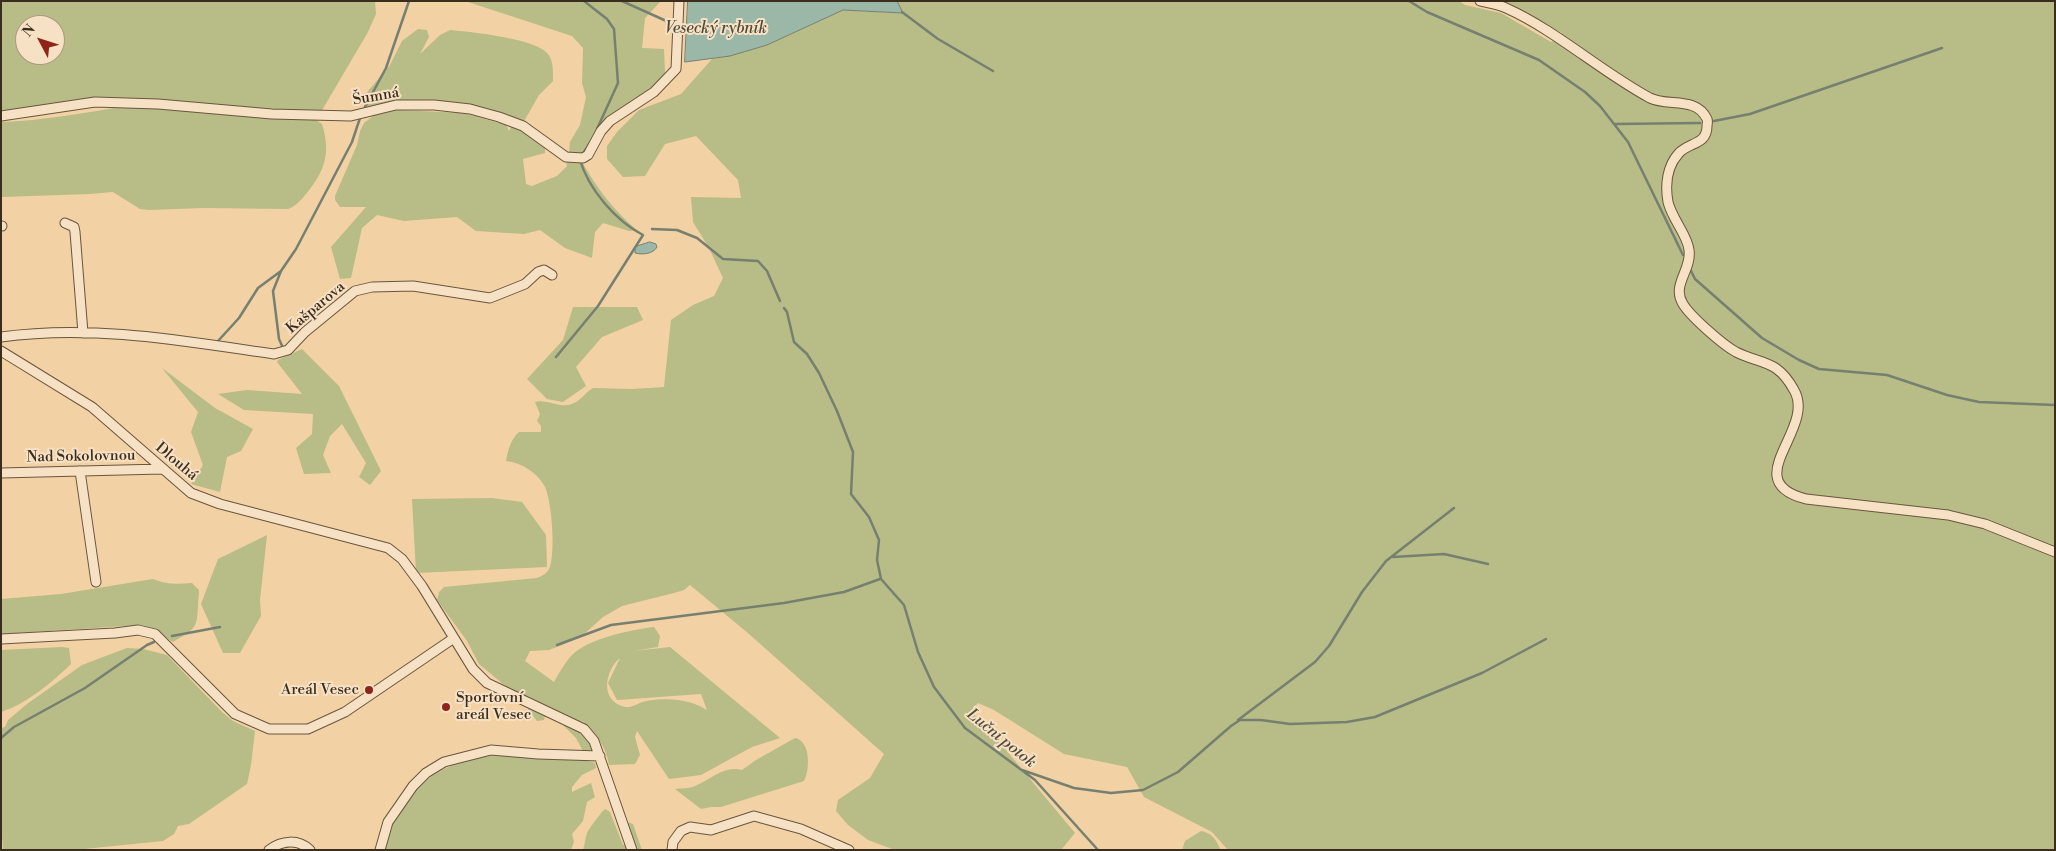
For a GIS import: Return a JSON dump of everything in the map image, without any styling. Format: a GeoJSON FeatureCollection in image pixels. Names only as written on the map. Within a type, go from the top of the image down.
{"type":"FeatureCollection","features":[{"type":"Feature","properties":{"kind":"street","name":"Šumná"},"geometry":{"type":"LineString","coordinates":[[1,116],[95,102],[158,104],[272,114],[351,116],[396,105],[434,105],[470,109],[498,116],[523,126],[566,157],[583,158],[588,155],[601,131],[610,121],[654,92],[676,69],[679,1]]}},
{"type":"Feature","properties":{"kind":"street"},"geometry":{"type":"LineString","coordinates":[[1480,1],[1504,7],[1543,28],[1623,83],[1652,99],[1666,103],[1686,103],[1698,109],[1708,120],[1707,133],[1701,142],[1680,151],[1671,165],[1666,183],[1668,202],[1676,225],[1686,238],[1689,250],[1689,258],[1680,284],[1679,294],[1684,305],[1724,344],[1736,352],[1758,359],[1778,370],[1788,379],[1796,392],[1798,404],[1795,423],[1778,463],[1776,479],[1780,487],[1790,495],[1806,499],[1948,515],[1968,519],[2055,552]]}},
{"type":"Feature","properties":{"kind":"street"},"geometry":{"type":"LineString","coordinates":[[65,223],[74,227],[75,232],[83,333]]}},
{"type":"Feature","properties":{"kind":"street","name":"Kašparova"},"geometry":{"type":"LineString","coordinates":[[1,336],[83,333],[158,338],[274,354],[288,350],[305,332],[355,291],[372,287],[413,286],[490,298],[525,284],[538,272],[544,270],[552,275]]}},
{"type":"Feature","properties":{"kind":"street","name":"Dlouhá"},"geometry":{"type":"LineString","coordinates":[[1,351],[92,407],[162,470],[191,493],[220,504],[388,548],[402,559],[417,579],[454,638]]}},
{"type":"Feature","properties":{"kind":"street","name":"Nad Sokolovnou"},"geometry":{"type":"LineString","coordinates":[[1,473],[162,470]]}},
{"type":"Feature","properties":{"kind":"street"},"geometry":{"type":"LineString","coordinates":[[80,471],[96,582]]}},
{"type":"Feature","properties":{"kind":"street"},"geometry":{"type":"LineString","coordinates":[[1,639],[138,630],[155,634],[235,714],[269,729],[308,729],[345,712],[454,638],[473,669],[487,683],[584,729],[594,742],[600,756],[632,850]]}},
{"type":"Feature","properties":{"kind":"street"},"geometry":{"type":"LineString","coordinates":[[380,850],[388,822],[413,786],[426,773],[444,762],[491,750],[600,756]]}},
{"type":"Feature","properties":{"kind":"street"},"geometry":{"type":"LineString","coordinates":[[672,850],[673,842],[677,836],[681,831],[690,827],[711,830],[754,816],[801,828],[849,850]]}},
{"type":"Feature","properties":{"kind":"street"},"geometry":{"type":"LineString","coordinates":[[270,850],[278,843],[296,842],[310,850]]}},
{"type":"Feature","properties":{"kind":"green space"},"geometry":{"type":"Polygon","coordinates":[[[1,1],[375,1],[376,14],[368,32],[321,112],[125,99],[1,112],[1,1]]]}},
{"type":"Feature","properties":{"kind":"green space"},"geometry":{"type":"Polygon","coordinates":[[[465,1],[661,1],[645,18],[642,48],[664,49],[665,73],[652,89],[598,134],[581,156],[569,153],[570,142],[580,125],[586,97],[582,83],[583,48],[572,36],[465,1]]]}},
{"type":"Feature","properties":{"kind":"green space"},"geometry":{"type":"Polygon","coordinates":[[[897,1],[1459,1],[1465,5],[1501,13],[1551,42],[1562,33],[1494,1],[2055,1],[2055,848],[2051,850],[1228,850],[1212,832],[1144,797],[1127,767],[1064,754],[994,710],[978,703],[971,711],[991,732],[1075,833],[1061,850],[895,850],[868,840],[848,825],[836,811],[838,800],[870,778],[884,754],[749,634],[690,585],[684,590],[622,606],[603,617],[582,636],[549,650],[530,651],[525,661],[554,682],[571,656],[588,644],[610,636],[654,627],[660,636],[658,647],[634,651],[670,647],[780,738],[752,747],[701,775],[669,779],[637,731],[635,737],[640,755],[635,764],[609,765],[608,758],[599,740],[581,720],[596,741],[593,750],[583,751],[576,738],[564,726],[555,712],[547,709],[544,720],[537,721],[528,710],[531,702],[541,703],[515,694],[479,664],[467,641],[437,600],[439,592],[444,587],[537,578],[548,571],[551,562],[553,540],[547,492],[541,480],[533,472],[523,466],[506,461],[512,441],[519,432],[541,432],[541,426],[537,421],[540,414],[535,402],[544,401],[569,405],[579,400],[593,388],[633,389],[664,387],[671,320],[693,305],[714,296],[723,278],[709,248],[693,222],[691,197],[741,198],[738,180],[696,136],[665,144],[645,176],[623,177],[607,159],[607,146],[617,132],[639,110],[681,94],[712,59],[730,56],[767,45],[843,10],[902,13],[897,1]],[[620,658],[611,670],[607,685],[611,699],[617,704],[628,707],[647,701],[672,700],[686,701],[707,710],[701,694],[617,700],[608,683],[620,658]]]}},
{"type":"Feature","properties":{"kind":"green space"},"geometry":{"type":"Polygon","coordinates":[[[418,29],[427,30],[429,37],[420,54],[440,35],[450,30],[500,36],[537,46],[550,57],[553,81],[539,95],[523,123],[457,106],[423,101],[406,100],[380,104],[364,110],[368,91],[390,65],[402,41],[418,29]]]}},
{"type":"Feature","properties":{"kind":"green space"},"geometry":{"type":"Polygon","coordinates":[[[128,106],[316,120],[322,124],[325,134],[326,153],[322,169],[313,186],[298,203],[288,209],[203,208],[149,210],[140,209],[113,192],[1,197],[1,122],[48,118],[128,106]]]}},
{"type":"Feature","properties":{"kind":"green space"},"geometry":{"type":"Polygon","coordinates":[[[398,110],[464,113],[506,125],[509,131],[512,125],[528,132],[545,144],[545,153],[523,159],[526,184],[532,186],[557,176],[567,166],[566,160],[582,162],[606,199],[637,230],[629,231],[603,223],[595,232],[592,258],[565,248],[540,230],[524,234],[476,231],[457,217],[404,221],[377,215],[362,228],[351,278],[340,279],[331,247],[366,207],[340,207],[335,200],[335,196],[357,145],[364,123],[373,116],[398,110]]]}},
{"type":"Feature","properties":{"kind":"green space"},"geometry":{"type":"Polygon","coordinates":[[[573,307],[637,307],[643,320],[602,337],[576,367],[586,386],[563,402],[547,399],[527,379],[563,340],[573,307]]]}},
{"type":"Feature","properties":{"kind":"green space"},"geometry":{"type":"Polygon","coordinates":[[[302,349],[339,386],[381,471],[370,485],[359,477],[366,463],[342,424],[330,436],[323,455],[331,473],[304,474],[296,448],[312,434],[313,414],[244,410],[218,394],[247,390],[302,394],[277,362],[302,349]]]}},
{"type":"Feature","properties":{"kind":"green space"},"geometry":{"type":"Polygon","coordinates":[[[162,368],[215,408],[253,429],[241,451],[227,457],[220,492],[191,484],[203,465],[191,432],[198,412],[162,368]]]}},
{"type":"Feature","properties":{"kind":"green space"},"geometry":{"type":"Polygon","coordinates":[[[492,498],[522,502],[546,535],[547,567],[416,573],[412,499],[492,498]]]}},
{"type":"Feature","properties":{"kind":"green space"},"geometry":{"type":"Polygon","coordinates":[[[267,535],[260,600],[261,616],[240,653],[223,653],[201,604],[218,559],[267,535]]]}},
{"type":"Feature","properties":{"kind":"green space"},"geometry":{"type":"Polygon","coordinates":[[[153,579],[177,584],[192,583],[199,590],[198,614],[195,625],[190,631],[173,642],[152,628],[141,625],[1,634],[1,599],[61,594],[153,579]]]}},
{"type":"Feature","properties":{"kind":"green space"},"geometry":{"type":"Polygon","coordinates":[[[69,648],[71,664],[30,698],[1,712],[1,650],[69,648]]]}},
{"type":"Feature","properties":{"kind":"green space"},"geometry":{"type":"Polygon","coordinates":[[[127,648],[143,649],[167,655],[222,712],[233,721],[255,731],[247,784],[189,824],[178,826],[174,834],[163,841],[74,850],[3,850],[1,823],[1,728],[5,727],[8,720],[27,704],[82,665],[127,648]]]}},
{"type":"Feature","properties":{"kind":"green space"},"geometry":{"type":"Polygon","coordinates":[[[795,738],[804,744],[808,756],[804,781],[721,807],[701,809],[675,789],[693,787],[729,769],[742,770],[795,738]]]}},
{"type":"Feature","properties":{"kind":"green space"},"geometry":{"type":"Polygon","coordinates":[[[502,754],[585,760],[595,763],[596,768],[582,775],[572,787],[572,792],[591,783],[595,797],[587,802],[583,821],[572,834],[574,842],[571,850],[382,850],[401,809],[412,794],[426,781],[458,763],[502,754]]]}},
{"type":"Feature","properties":{"kind":"green space"},"geometry":{"type":"Polygon","coordinates":[[[605,809],[610,812],[623,845],[635,843],[627,822],[633,824],[642,850],[583,850],[588,831],[605,809]]]}},
{"type":"Feature","properties":{"kind":"green space"},"geometry":{"type":"Polygon","coordinates":[[[1201,831],[1211,835],[1221,850],[1182,850],[1185,841],[1201,831]]]}},
{"type":"Feature","properties":{"kind":"water","name":"Vesecký rybník"},"geometry":{"type":"Polygon","coordinates":[[[688,1],[897,1],[903,13],[843,10],[767,45],[730,56],[685,62],[688,1]]]}},
{"type":"Feature","properties":{"kind":"water"},"geometry":{"type":"Polygon","coordinates":[[[650,242],[656,244],[657,247],[653,251],[644,254],[635,253],[635,247],[650,242]]]}},
{"type":"Feature","properties":{"kind":"waterway"},"geometry":{"type":"LineString","coordinates":[[365,107],[386,68],[409,1]]}},
{"type":"Feature","properties":{"kind":"waterway","name":"Luční potok"},"geometry":{"type":"LineString","coordinates":[[584,1],[607,19],[614,29],[618,83],[597,129]]}},
{"type":"Feature","properties":{"kind":"waterway"},"geometry":{"type":"LineString","coordinates":[[622,1],[673,24]]}},
{"type":"Feature","properties":{"kind":"waterway"},"geometry":{"type":"LineString","coordinates":[[1409,1],[1427,12],[1539,60],[1585,92],[1600,106],[1628,142],[1683,255]]}},
{"type":"Feature","properties":{"kind":"waterway"},"geometry":{"type":"LineString","coordinates":[[902,12],[938,39],[993,71]]}},
{"type":"Feature","properties":{"kind":"waterway"},"geometry":{"type":"LineString","coordinates":[[1714,121],[1750,114],[1942,48]]}},
{"type":"Feature","properties":{"kind":"waterway"},"geometry":{"type":"LineString","coordinates":[[218,341],[239,318],[258,288],[281,271],[296,249],[352,142],[361,115]]}},
{"type":"Feature","properties":{"kind":"waterway"},"geometry":{"type":"LineString","coordinates":[[1615,124],[1700,123]]}},
{"type":"Feature","properties":{"kind":"waterway","name":"Luční potok"},"geometry":{"type":"LineString","coordinates":[[584,152],[590,143]]}},
{"type":"Feature","properties":{"kind":"waterway","name":"Luční potok"},"geometry":{"type":"LineString","coordinates":[[580,160],[590,182],[605,204],[623,222],[643,235]]}},
{"type":"Feature","properties":{"kind":"waterway","name":"Luční potok"},"geometry":{"type":"LineString","coordinates":[[652,229],[677,230],[697,238],[723,259],[758,261],[767,271],[780,301]]}},
{"type":"Feature","properties":{"kind":"waterway"},"geometry":{"type":"LineString","coordinates":[[556,357],[598,306],[643,235]]}},
{"type":"Feature","properties":{"kind":"waterway"},"geometry":{"type":"LineString","coordinates":[[281,271],[273,291],[279,339],[283,348]]}},
{"type":"Feature","properties":{"kind":"waterway"},"geometry":{"type":"LineString","coordinates":[[1691,271],[1695,279],[1762,338],[1799,360],[1819,369],[1887,375],[1947,395],[1979,402],[2055,405]]}},
{"type":"Feature","properties":{"kind":"waterway","name":"Luční potok"},"geometry":{"type":"LineString","coordinates":[[784,308],[787,312],[794,342],[807,354],[819,373],[837,411],[853,452],[851,494],[869,517],[879,540],[877,560],[881,579],[904,605],[918,652],[934,687],[965,728],[1035,780],[1098,850]]}},
{"type":"Feature","properties":{"kind":"waterway"},"geometry":{"type":"LineString","coordinates":[[1238,720],[1315,662],[1329,646],[1362,592],[1386,561],[1454,508]]}},
{"type":"Feature","properties":{"kind":"waterway"},"geometry":{"type":"LineString","coordinates":[[1393,557],[1444,554],[1488,564]]}},
{"type":"Feature","properties":{"kind":"waterway"},"geometry":{"type":"LineString","coordinates":[[557,645],[611,625],[784,603],[844,592],[880,579]]}},
{"type":"Feature","properties":{"kind":"waterway"},"geometry":{"type":"LineString","coordinates":[[172,636],[220,627]]}},
{"type":"Feature","properties":{"kind":"waterway"},"geometry":{"type":"LineString","coordinates":[[1022,770],[1074,788],[1111,793],[1143,790],[1178,772],[1240,720],[1261,720],[1290,724],[1347,722],[1375,717],[1482,673],[1546,639]]}},
{"type":"Feature","properties":{"kind":"waterway"},"geometry":{"type":"LineString","coordinates":[[1,738],[14,727],[85,688],[154,642]]}},
{"type":"Feature","properties":{"kind":"place","name":"Areál Vesec"},"geometry":{"type":"Point","coordinates":[369,690]}},
{"type":"Feature","properties":{"kind":"place","name":"Sportovní areál Vesec"},"geometry":{"type":"Point","coordinates":[446,707]}}]}
